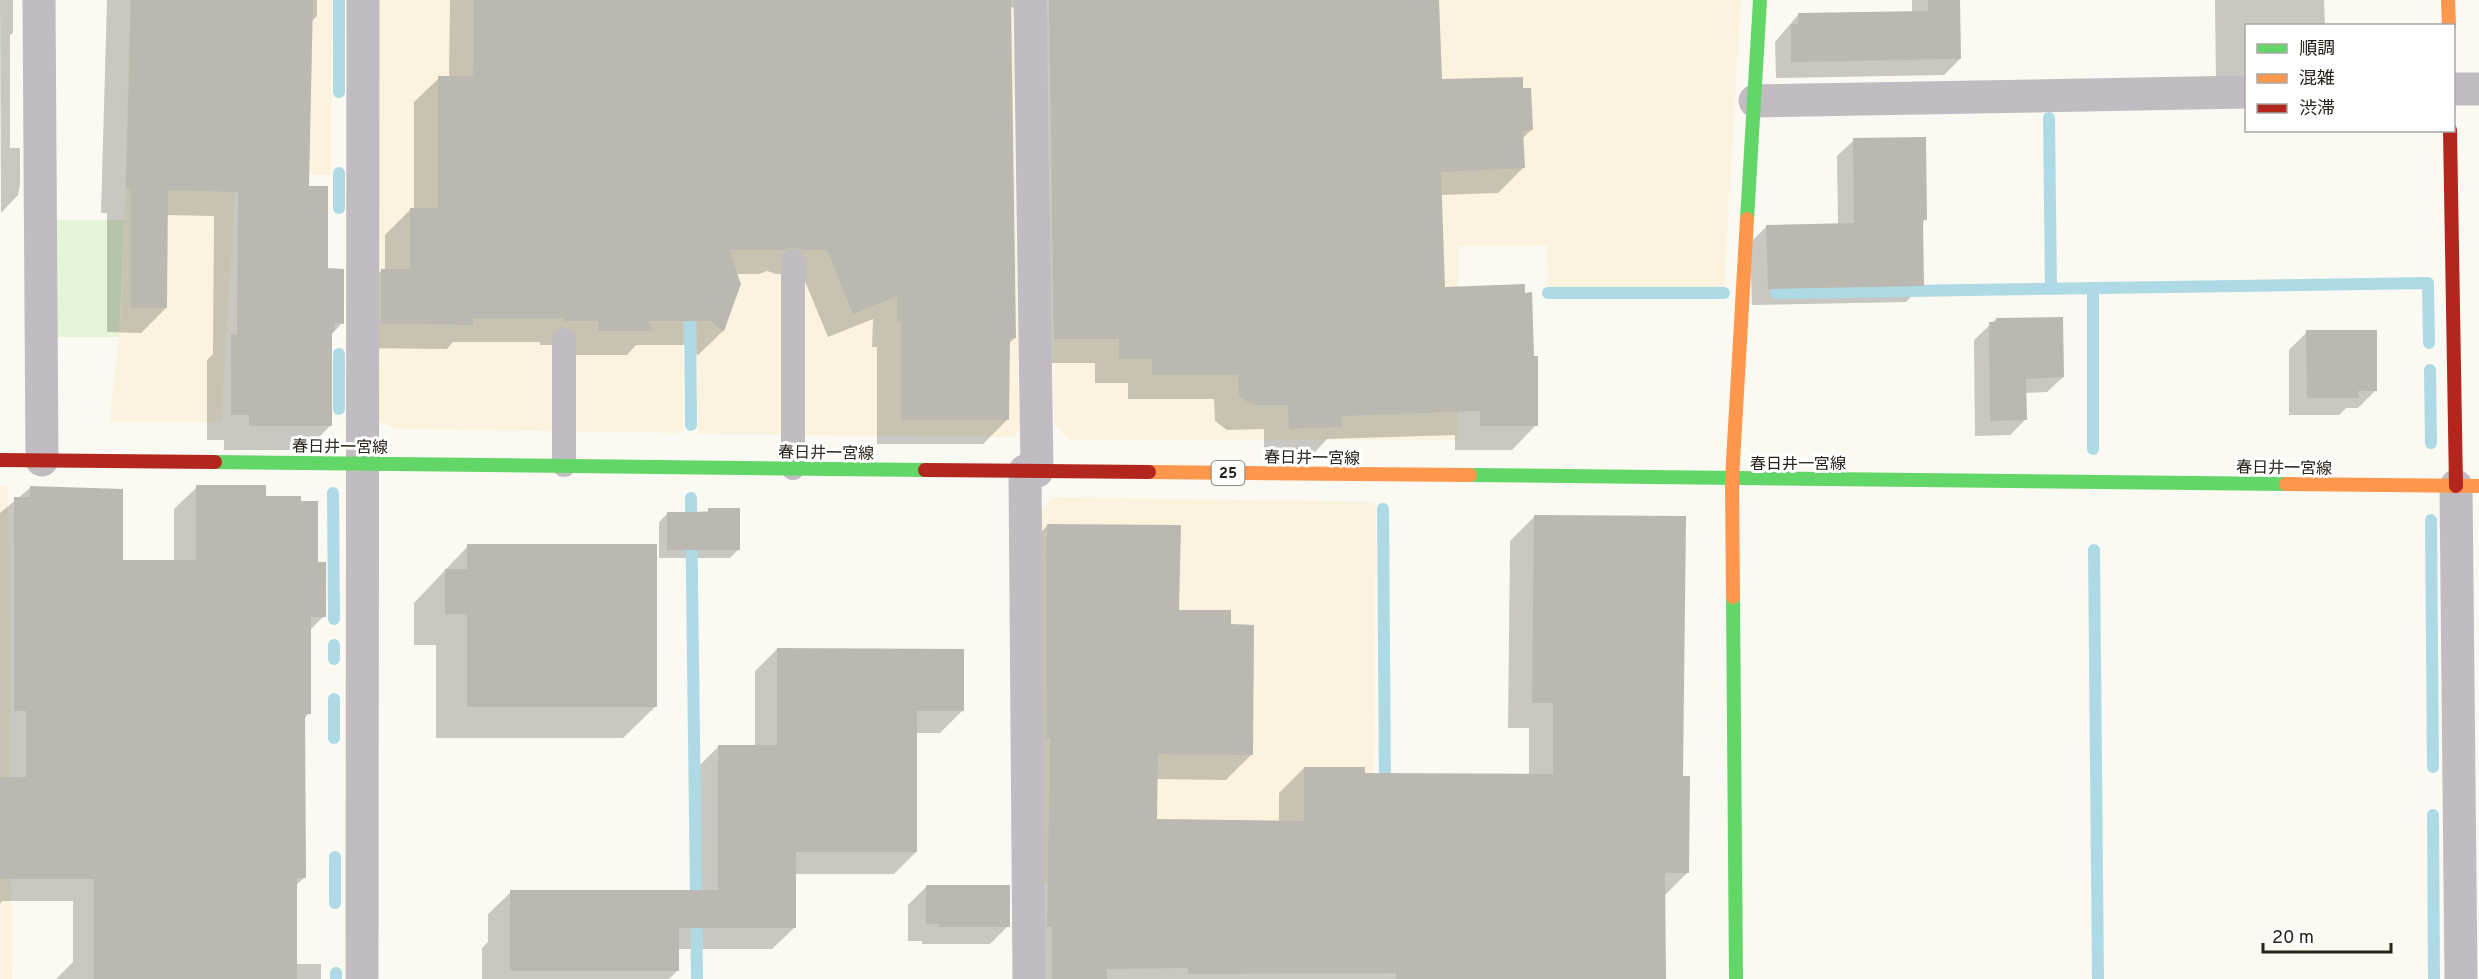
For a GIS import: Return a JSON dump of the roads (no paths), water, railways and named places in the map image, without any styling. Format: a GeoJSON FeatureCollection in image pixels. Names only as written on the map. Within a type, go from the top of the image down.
{"type":"FeatureCollection","features":[{"type":"Feature","properties":{"kind":"main road"},"geometry":{"type":"LineString","coordinates":[[1736,979],[1732,479],[1760,0]]}},
{"type":"Feature","properties":{"kind":"main road"},"geometry":{"type":"LineString","coordinates":[[2448,0],[2449,24]]}},
{"type":"Feature","properties":{"kind":"main road"},"geometry":{"type":"LineString","coordinates":[[2450,132],[2467,486]]}},
{"type":"Feature","properties":{"kind":"main road","name":"春日井一宮線"},"geometry":{"type":"LineString","coordinates":[[0,460],[361,462],[2467,486]]}},
{"type":"Feature","properties":{"kind":"street"},"geometry":{"type":"LineString","coordinates":[[39,0],[42,460]]}},
{"type":"Feature","properties":{"kind":"street"},"geometry":{"type":"LineString","coordinates":[[362,979],[363,0]]}},
{"type":"Feature","properties":{"kind":"street"},"geometry":{"type":"LineString","coordinates":[[1029,979],[1030,0]]}},
{"type":"Feature","properties":{"kind":"street"},"geometry":{"type":"LineString","coordinates":[[2455,89],[2479,89]]}},
{"type":"Feature","properties":{"kind":"street"},"geometry":{"type":"LineString","coordinates":[[1755,101],[2245,92]]}},
{"type":"Feature","properties":{"kind":"street"},"geometry":{"type":"LineString","coordinates":[[2461,979],[2467,486]]}},
{"type":"Feature","properties":{"kind":"lane"},"geometry":{"type":"LineString","coordinates":[[793,261],[793,468]]}},
{"type":"Feature","properties":{"kind":"lane"},"geometry":{"type":"LineString","coordinates":[[564,340],[564,465]]}},
{"type":"Feature","properties":{"kind":"waterway"},"geometry":{"type":"LineString","coordinates":[[339,0],[339,92]]}},
{"type":"Feature","properties":{"kind":"waterway"},"geometry":{"type":"LineString","coordinates":[[2049,118],[2051,289]]}},
{"type":"Feature","properties":{"kind":"waterway"},"geometry":{"type":"LineString","coordinates":[[339,173],[339,208]]}},
{"type":"Feature","properties":{"kind":"waterway"},"geometry":{"type":"LineString","coordinates":[[1776,293],[2428,283],[2429,343]]}},
{"type":"Feature","properties":{"kind":"waterway"},"geometry":{"type":"LineString","coordinates":[[2093,288],[2093,449]]}},
{"type":"Feature","properties":{"kind":"waterway"},"geometry":{"type":"LineString","coordinates":[[1548,293],[1724,293]]}},
{"type":"Feature","properties":{"kind":"waterway"},"geometry":{"type":"LineString","coordinates":[[690,306],[691,425]]}},
{"type":"Feature","properties":{"kind":"waterway"},"geometry":{"type":"LineString","coordinates":[[339,354],[339,409]]}},
{"type":"Feature","properties":{"kind":"waterway"},"geometry":{"type":"LineString","coordinates":[[2430,370],[2431,443]]}},
{"type":"Feature","properties":{"kind":"waterway"},"geometry":{"type":"LineString","coordinates":[[333,493],[334,619]]}},
{"type":"Feature","properties":{"kind":"waterway"},"geometry":{"type":"LineString","coordinates":[[691,498],[697,979]]}},
{"type":"Feature","properties":{"kind":"waterway"},"geometry":{"type":"LineString","coordinates":[[1383,509],[1385,789]]}},
{"type":"Feature","properties":{"kind":"waterway"},"geometry":{"type":"LineString","coordinates":[[2431,520],[2433,767]]}},
{"type":"Feature","properties":{"kind":"waterway"},"geometry":{"type":"LineString","coordinates":[[2094,550],[2098,979]]}},
{"type":"Feature","properties":{"kind":"waterway"},"geometry":{"type":"LineString","coordinates":[[334,645],[334,659]]}},
{"type":"Feature","properties":{"kind":"waterway"},"geometry":{"type":"LineString","coordinates":[[334,699],[334,738]]}},
{"type":"Feature","properties":{"kind":"waterway"},"geometry":{"type":"LineString","coordinates":[[2433,815],[2434,979]]}},
{"type":"Feature","properties":{"kind":"waterway"},"geometry":{"type":"LineString","coordinates":[[335,857],[335,903]]}},
{"type":"Feature","properties":{"kind":"waterway"},"geometry":{"type":"LineString","coordinates":[[336,973],[336,979]]}}]}
